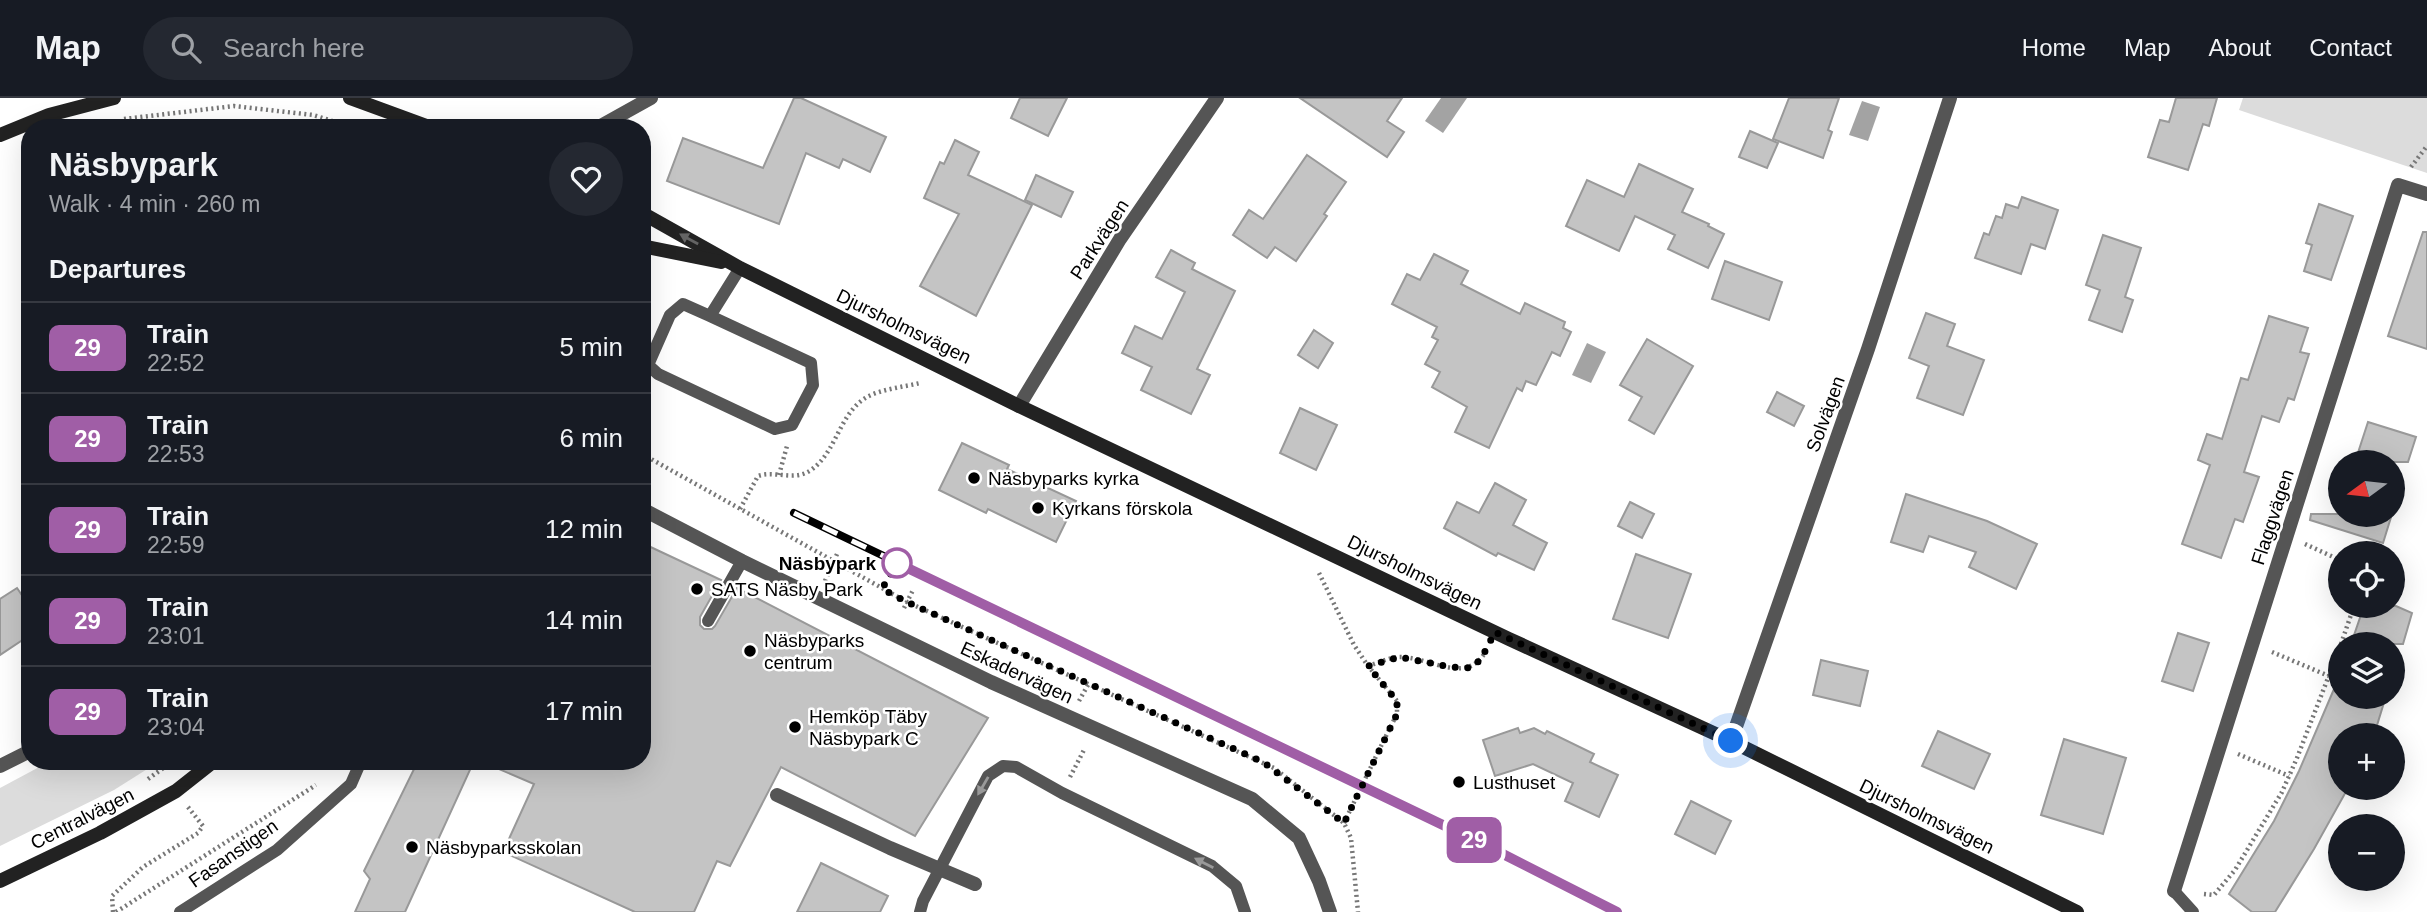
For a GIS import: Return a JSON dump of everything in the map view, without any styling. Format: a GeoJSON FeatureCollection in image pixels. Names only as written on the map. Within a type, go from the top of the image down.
{"type":"FeatureCollection","features":[{"type":"Feature","properties":{"kind":"street"},"geometry":{"type":"LineString","coordinates":[[39,119],[114,98]]}},
{"type":"Feature","properties":{"kind":"street"},"geometry":{"type":"LineString","coordinates":[[350,98],[407,119]]}},
{"type":"Feature","properties":{"kind":"street"},"geometry":{"type":"LineString","coordinates":[[612,119],[651,98]]}},
{"type":"Feature","properties":{"kind":"street","name":"Parkvägen"},"geometry":{"type":"LineString","coordinates":[[1019,406],[1120,239],[1217,98]]}},
{"type":"Feature","properties":{"kind":"street","name":"Solvägen"},"geometry":{"type":"LineString","coordinates":[[1731,741],[1868,349],[1950,98]]}},
{"type":"Feature","properties":{"kind":"street"},"geometry":{"type":"LineString","coordinates":[[620,119],[623,112]]}},
{"type":"Feature","properties":{"kind":"street"},"geometry":{"type":"LineString","coordinates":[[0,135],[21,126]]}},
{"type":"Feature","properties":{"kind":"street","name":"Flaggvägen"},"geometry":{"type":"LineString","coordinates":[[2174,891],[2398,184],[2427,194]]}},
{"type":"Feature","properties":{"kind":"street","name":"Djursholmsvägen"},"geometry":{"type":"LineString","coordinates":[[651,218],[738,266],[1019,406],[1731,741],[2077,912]]}},
{"type":"Feature","properties":{"kind":"street","name":"Djursholmsvägen"},"geometry":{"type":"LineString","coordinates":[[651,248],[738,266]]}},
{"type":"Feature","properties":{"kind":"street","name":"Eskadervägen"},"geometry":{"type":"LineString","coordinates":[[651,514],[741,561],[1070,718],[1252,799],[1299,838],[1330,912]]}},
{"type":"Feature","properties":{"kind":"street"},"geometry":{"type":"LineString","coordinates":[[0,766],[21,756]]}},
{"type":"Feature","properties":{"kind":"street","name":"Centralvägen"},"geometry":{"type":"LineString","coordinates":[[0,881],[100,833],[176,791],[203,770]]}},
{"type":"Feature","properties":{"kind":"street"},"geometry":{"type":"LineString","coordinates":[[777,795],[975,884]]}},
{"type":"Feature","properties":{"kind":"lane"},"geometry":{"type":"LineString","coordinates":[[710,316],[738,266]]}},
{"type":"Feature","properties":{"kind":"lane"},"geometry":{"type":"LineString","coordinates":[[651,358],[670,315],[683,304],[811,363],[813,384],[792,425],[775,429],[658,374],[651,368]]}},
{"type":"Feature","properties":{"kind":"lane"},"geometry":{"type":"LineString","coordinates":[[708,621],[741,561]]}},
{"type":"Feature","properties":{"kind":"lane"},"geometry":{"type":"LineString","coordinates":[[920,912],[939,869],[988,776],[1003,766],[1016,767],[1062,793],[1212,866],[1236,886],[1245,912]]}},
{"type":"Feature","properties":{"kind":"lane","name":"Fasanstigen"},"geometry":{"type":"LineString","coordinates":[[180,912],[277,849],[351,784],[357,770]]}},
{"type":"Feature","properties":{"kind":"lane"},"geometry":{"type":"LineString","coordinates":[[2174,891],[2193,912]]}},
{"type":"Feature","properties":{"kind":"path"},"geometry":{"type":"LineString","coordinates":[[125,119],[234,106],[313,115],[326,119]]}},
{"type":"Feature","properties":{"kind":"path"},"geometry":{"type":"LineString","coordinates":[[740,509],[758,476],[765,474],[788,477],[809,472],[819,463],[836,438],[851,409],[869,395],[920,383]]}},
{"type":"Feature","properties":{"kind":"path"},"geometry":{"type":"LineString","coordinates":[[651,459],[905,605],[1274,768],[1344,823],[1351,838],[1358,912]]}},
{"type":"Feature","properties":{"kind":"path"},"geometry":{"type":"LineString","coordinates":[[2287,536],[2328,555]]}},
{"type":"Feature","properties":{"kind":"path"},"geometry":{"type":"LineString","coordinates":[[1317,569],[1354,645],[1397,701],[1398,707],[1344,823]]}},
{"type":"Feature","properties":{"kind":"path"},"geometry":{"type":"LineString","coordinates":[[905,605],[913,590]]}},
{"type":"Feature","properties":{"kind":"path"},"geometry":{"type":"LineString","coordinates":[[1368,666],[1399,657],[1471,668],[1481,659],[1495,632]]}},
{"type":"Feature","properties":{"kind":"path"},"geometry":{"type":"LineString","coordinates":[[2252,643],[2328,676]]}},
{"type":"Feature","properties":{"kind":"path"},"geometry":{"type":"LineString","coordinates":[[2174,891],[2214,895],[2235,870],[2289,776],[2328,678]]}},
{"type":"Feature","properties":{"kind":"path"},"geometry":{"type":"LineString","coordinates":[[1062,793],[1086,748],[1060,737],[1070,718]]}},
{"type":"Feature","properties":{"kind":"path"},"geometry":{"type":"LineString","coordinates":[[2220,746],[2289,776]]}},
{"type":"Feature","properties":{"kind":"path"},"geometry":{"type":"LineString","coordinates":[[142,783],[160,770]]}},
{"type":"Feature","properties":{"kind":"path"},"geometry":{"type":"LineString","coordinates":[[166,770],[176,791],[203,826],[198,833],[143,866],[120,888],[112,896],[114,912],[322,781]]}},
{"type":"Feature","properties":{"kind":"shaded area"},"geometry":{"type":"Polygon","coordinates":[[[1441,98],[1467,98],[1443,133],[1425,121],[1441,98]]]}},
{"type":"Feature","properties":{"kind":"shaded area"},"geometry":{"type":"Polygon","coordinates":[[[2243,98],[2427,98],[2427,173],[2239,110],[2243,98]]]}},
{"type":"Feature","properties":{"kind":"shaded area"},"geometry":{"type":"Polygon","coordinates":[[[1862,101],[1880,107],[1868,141],[1849,135],[1862,101]]]}},
{"type":"Feature","properties":{"kind":"shaded area"},"geometry":{"type":"Polygon","coordinates":[[[1587,343],[1606,352],[1591,383],[1572,375],[1587,343]]]}},
{"type":"Feature","properties":{"kind":"shaded area"},"geometry":{"type":"Polygon","coordinates":[[[34,770],[146,770],[114,790],[0,846],[0,788],[34,770]]]}},
{"type":"Feature","properties":{"kind":"building"},"geometry":{"type":"Polygon","coordinates":[[[794,98],[801,98],[886,137],[870,172],[843,159],[839,168],[806,153],[779,224],[667,181],[683,138],[763,168],[794,98]]]}},
{"type":"Feature","properties":{"kind":"building"},"geometry":{"type":"Polygon","coordinates":[[[1020,98],[1067,98],[1048,136],[1011,118],[1020,98]]]}},
{"type":"Feature","properties":{"kind":"building"},"geometry":{"type":"Polygon","coordinates":[[[1300,98],[1402,98],[1387,121],[1404,132],[1387,157],[1300,98]]]}},
{"type":"Feature","properties":{"kind":"building"},"geometry":{"type":"Polygon","coordinates":[[[1789,98],[1839,98],[1828,130],[1832,132],[1823,158],[1773,139],[1789,98]]]}},
{"type":"Feature","properties":{"kind":"building"},"geometry":{"type":"Polygon","coordinates":[[[2176,98],[2217,98],[2209,126],[2203,124],[2188,170],[2148,157],[2160,120],[2169,122],[2176,98]]]}},
{"type":"Feature","properties":{"kind":"building"},"geometry":{"type":"Polygon","coordinates":[[[1750,131],[1778,143],[1767,168],[1739,157],[1750,131]]]}},
{"type":"Feature","properties":{"kind":"building"},"geometry":{"type":"Polygon","coordinates":[[[955,140],[979,152],[968,175],[1032,205],[976,316],[920,286],[959,214],[924,198],[940,162],[944,164],[955,140]]]}},
{"type":"Feature","properties":{"kind":"building"},"geometry":{"type":"Polygon","coordinates":[[[1307,155],[1346,182],[1324,214],[1327,216],[1296,261],[1275,247],[1267,258],[1233,235],[1249,210],[1263,219],[1307,155]]]}},
{"type":"Feature","properties":{"kind":"building"},"geometry":{"type":"Polygon","coordinates":[[[1639,164],[1693,189],[1682,212],[1724,234],[1708,268],[1668,249],[1675,235],[1635,216],[1619,251],[1566,226],[1587,180],[1624,197],[1639,164]]]}},
{"type":"Feature","properties":{"kind":"building"},"geometry":{"type":"Polygon","coordinates":[[[1036,175],[1073,192],[1061,217],[1025,200],[1036,175]]]}},
{"type":"Feature","properties":{"kind":"building"},"geometry":{"type":"Polygon","coordinates":[[[2022,197],[2058,210],[2045,249],[2031,244],[2021,274],[1975,258],[1984,233],[1989,235],[1996,216],[2002,218],[2006,204],[2018,208],[2022,197]]]}},
{"type":"Feature","properties":{"kind":"building"},"geometry":{"type":"Polygon","coordinates":[[[2319,204],[2353,216],[2331,280],[2304,271],[2312,245],[2306,243],[2319,204]]]}},
{"type":"Feature","properties":{"kind":"building"},"geometry":{"type":"Polygon","coordinates":[[[2423,232],[2427,232],[2427,349],[2388,336],[2423,232]]]}},
{"type":"Feature","properties":{"kind":"building"},"geometry":{"type":"Polygon","coordinates":[[[2103,235],[2141,248],[2125,297],[2133,300],[2122,332],[2089,320],[2100,290],[2086,285],[2103,235]]]}},
{"type":"Feature","properties":{"kind":"building"},"geometry":{"type":"Polygon","coordinates":[[[1171,250],[1195,263],[1192,269],[1235,291],[1197,369],[1210,375],[1191,414],[1141,390],[1152,367],[1122,353],[1135,326],[1162,339],[1185,292],[1156,277],[1171,250]]]}},
{"type":"Feature","properties":{"kind":"building"},"geometry":{"type":"Polygon","coordinates":[[[1434,254],[1468,271],[1461,284],[1520,314],[1525,303],[1565,322],[1563,328],[1571,332],[1560,356],[1552,352],[1536,385],[1526,381],[1522,391],[1517,388],[1489,448],[1455,432],[1467,407],[1432,387],[1440,372],[1425,364],[1438,340],[1432,337],[1437,327],[1392,304],[1407,274],[1420,280],[1434,254]]]}},
{"type":"Feature","properties":{"kind":"building"},"geometry":{"type":"Polygon","coordinates":[[[1725,261],[1782,282],[1769,320],[1712,299],[1725,261]]]}},
{"type":"Feature","properties":{"kind":"building"},"geometry":{"type":"Polygon","coordinates":[[[1926,313],[1955,324],[1947,346],[1984,360],[1963,415],[1917,398],[1929,366],[1909,358],[1926,313]]]}},
{"type":"Feature","properties":{"kind":"building"},"geometry":{"type":"Polygon","coordinates":[[[2269,316],[2308,328],[2300,352],[2309,354],[2294,400],[2288,398],[2279,422],[2262,416],[2244,472],[2259,477],[2243,522],[2235,519],[2221,558],[2182,544],[2210,465],[2198,460],[2207,434],[2222,439],[2241,378],[2248,380],[2269,316]]]}},
{"type":"Feature","properties":{"kind":"building"},"geometry":{"type":"Polygon","coordinates":[[[1314,330],[1333,343],[1318,368],[1298,355],[1314,330]]]}},
{"type":"Feature","properties":{"kind":"building"},"geometry":{"type":"Polygon","coordinates":[[[1647,339],[1693,366],[1654,434],[1629,420],[1642,397],[1620,385],[1647,339]]]}},
{"type":"Feature","properties":{"kind":"building"},"geometry":{"type":"Polygon","coordinates":[[[1777,392],[1804,406],[1794,426],[1767,412],[1777,392]]]}},
{"type":"Feature","properties":{"kind":"building"},"geometry":{"type":"Polygon","coordinates":[[[1300,408],[1337,425],[1316,470],[1280,453],[1300,408]]]}},
{"type":"Feature","properties":{"kind":"building"},"geometry":{"type":"Polygon","coordinates":[[[2368,422],[2416,437],[2408,462],[2405,462],[2405,450],[2359,450],[2368,422]]]}},
{"type":"Feature","properties":{"kind":"building"},"geometry":{"type":"Polygon","coordinates":[[[962,443],[1009,465],[1007,469],[1076,501],[1056,542],[988,509],[986,513],[939,490],[962,443]]]}},
{"type":"Feature","properties":{"kind":"building"},"geometry":{"type":"Polygon","coordinates":[[[1495,483],[1526,500],[1513,525],[1547,543],[1534,570],[1498,553],[1496,556],[1444,528],[1457,502],[1479,513],[1495,483]]]}},
{"type":"Feature","properties":{"kind":"building"},"geometry":{"type":"Polygon","coordinates":[[[1906,494],[1987,521],[2037,544],[2016,589],[1969,567],[1976,552],[1929,536],[1923,552],[1891,542],[1906,494]]]}},
{"type":"Feature","properties":{"kind":"building"},"geometry":{"type":"Polygon","coordinates":[[[1630,502],[1654,514],[1642,538],[1618,526],[1630,502]]]}},
{"type":"Feature","properties":{"kind":"building"},"geometry":{"type":"Polygon","coordinates":[[[2311,514],[2328,514],[2328,526],[2310,520],[2311,514]]]}},
{"type":"Feature","properties":{"kind":"building"},"geometry":{"type":"Polygon","coordinates":[[[2332,527],[2388,527],[2384,541],[2332,527]]]}},
{"type":"Feature","properties":{"kind":"building","name":"Näsbyparks centrum"},"geometry":{"type":"Polygon","coordinates":[[[651,547],[721,580],[700,617],[700,625],[704,629],[712,629],[715,626],[737,588],[988,718],[915,836],[781,767],[730,866],[717,861],[694,912],[635,912],[503,852],[534,784],[501,770],[651,770],[651,547]]]}},
{"type":"Feature","properties":{"kind":"building"},"geometry":{"type":"Polygon","coordinates":[[[1636,554],[1691,574],[1668,638],[1613,619],[1636,554]]]}},
{"type":"Feature","properties":{"kind":"building"},"geometry":{"type":"Polygon","coordinates":[[[17,588],[21,594],[21,641],[0,655],[0,599],[17,588]]]}},
{"type":"Feature","properties":{"kind":"building"},"geometry":{"type":"Polygon","coordinates":[[[2405,610],[2412,613],[2405,637],[2405,632],[2355,632],[2360,618],[2405,618],[2405,610]]]}},
{"type":"Feature","properties":{"kind":"building"},"geometry":{"type":"Polygon","coordinates":[[[2178,633],[2209,643],[2193,691],[2162,681],[2178,633]]]}},
{"type":"Feature","properties":{"kind":"building"},"geometry":{"type":"Polygon","coordinates":[[[1821,660],[1868,671],[1860,706],[1813,695],[1821,660]]]}},
{"type":"Feature","properties":{"kind":"building"},"geometry":{"type":"Polygon","coordinates":[[[2328,703],[2328,709],[2382,709],[2378,723],[2328,723],[2328,800],[2341,800],[2334,814],[2328,814],[2328,824],[2275,912],[2252,912],[2229,894],[2274,821],[2328,703]]]}},
{"type":"Feature","properties":{"kind":"building"},"geometry":{"type":"Polygon","coordinates":[[[1518,728],[1520,733],[1534,728],[1545,734],[1547,731],[1594,754],[1590,762],[1618,775],[1599,817],[1565,801],[1573,783],[1533,764],[1495,776],[1483,740],[1518,728]]]}},
{"type":"Feature","properties":{"kind":"building"},"geometry":{"type":"Polygon","coordinates":[[[1938,731],[1990,754],[1974,789],[1922,766],[1938,731]]]}},
{"type":"Feature","properties":{"kind":"building"},"geometry":{"type":"Polygon","coordinates":[[[2064,739],[2126,758],[2103,834],[2041,815],[2064,739]]]}},
{"type":"Feature","properties":{"kind":"building"},"geometry":{"type":"Polygon","coordinates":[[[414,770],[470,770],[405,912],[355,912],[370,879],[364,871],[414,770]]]}},
{"type":"Feature","properties":{"kind":"building"},"geometry":{"type":"Polygon","coordinates":[[[1691,801],[1731,821],[1715,854],[1675,834],[1691,801]]]}},
{"type":"Feature","properties":{"kind":"building"},"geometry":{"type":"Polygon","coordinates":[[[821,863],[888,896],[880,912],[797,912],[821,863]]]}},
{"type":"Feature","properties":{"kind":"railway"},"geometry":{"type":"LineString","coordinates":[[794,513],[1520,861],[1617,912]]}},
{"type":"Feature","properties":{"kind":"train","name":"29"},"geometry":{"type":"LineString","coordinates":[[897,563],[1520,862],[1617,912]]}},
{"type":"Feature","properties":{"kind":"place","name":"Näsbyparks kyrka"},"geometry":{"type":"Point","coordinates":[974,478]}},
{"type":"Feature","properties":{"kind":"place","name":"Kyrkans förskola"},"geometry":{"type":"Point","coordinates":[1038,508]}},
{"type":"Feature","properties":{"kind":"place","name":"Näsbypark"},"geometry":{"type":"Point","coordinates":[897,563]}},
{"type":"Feature","properties":{"kind":"place","name":"SATS Näsby Park"},"geometry":{"type":"Point","coordinates":[697,589]}},
{"type":"Feature","properties":{"kind":"place","name":"Näsbyparks centrum"},"geometry":{"type":"Point","coordinates":[750,651]}},
{"type":"Feature","properties":{"kind":"place","name":"Hemköp Täby Näsbypark C"},"geometry":{"type":"Point","coordinates":[795,727]}},
{"type":"Feature","properties":{"kind":"place","name":"Lusthuset"},"geometry":{"type":"Point","coordinates":[1459,782]}},
{"type":"Feature","properties":{"kind":"place","name":"Näsbyparksskolan"},"geometry":{"type":"Point","coordinates":[412,847]}},
{"type":"Feature","properties":{"kind":"route"},"geometry":{"type":"LineString","coordinates":[[897,563],[882,589],[1263,762],[1344,823],[1397,714],[1397,701],[1368,666],[1399,657],[1471,668],[1481,659],[1495,632],[1731,741]]}}]}
